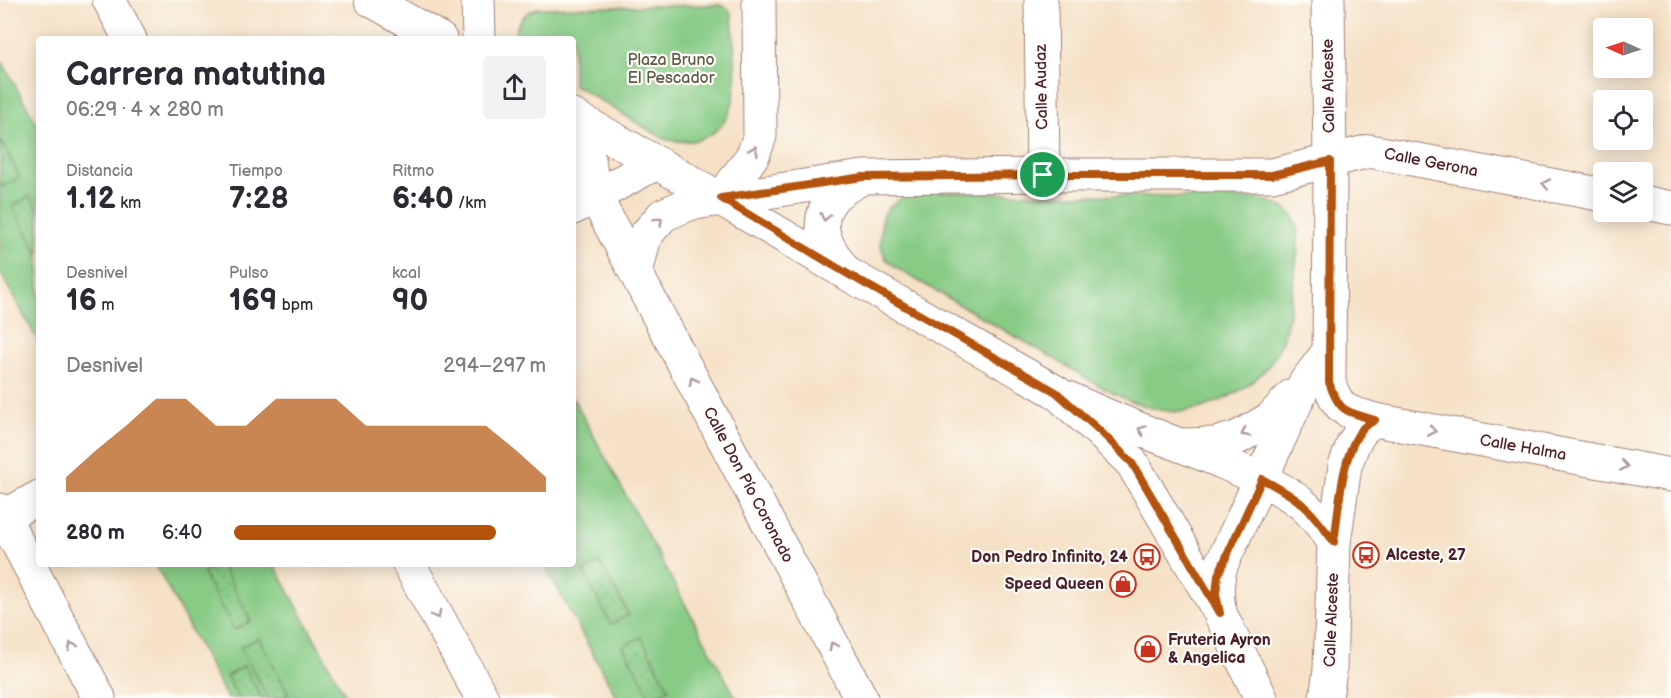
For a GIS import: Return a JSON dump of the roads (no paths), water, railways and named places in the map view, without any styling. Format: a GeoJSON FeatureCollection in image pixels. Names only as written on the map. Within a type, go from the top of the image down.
{"type":"FeatureCollection","features":[{"type":"Feature","properties":{"kind":"street"},"geometry":{"type":"LineString","coordinates":[[110,0],[128,36]]}},
{"type":"Feature","properties":{"kind":"street"},"geometry":{"type":"LineString","coordinates":[[371,0],[435,36]]}},
{"type":"Feature","properties":{"kind":"street"},"geometry":{"type":"LineString","coordinates":[[478,0],[478,36]]}},
{"type":"Feature","properties":{"kind":"street"},"geometry":{"type":"LineString","coordinates":[[636,273],[645,236],[663,215],[689,204],[721,198],[753,155],[760,136],[759,0]]}},
{"type":"Feature","properties":{"kind":"street","name":"Calle Audaz"},"geometry":{"type":"LineString","coordinates":[[1041,0],[1043,175]]}},
{"type":"Feature","properties":{"kind":"street","name":"Calle Alceste"},"geometry":{"type":"LineString","coordinates":[[1328,0],[1329,382],[1335,398],[1346,411],[1375,420]]}},
{"type":"Feature","properties":{"kind":"street"},"geometry":{"type":"LineString","coordinates":[[578,119],[721,198],[846,273],[1056,392],[1105,416],[1182,445],[1262,479],[1286,492],[1317,519],[1334,542]]}},
{"type":"Feature","properties":{"kind":"street","name":"Calle Don Pío Coronado"},"geometry":{"type":"LineString","coordinates":[[578,119],[584,202],[636,273],[861,698]]}},
{"type":"Feature","properties":{"kind":"street","name":"Calle Gerona"},"geometry":{"type":"LineString","coordinates":[[721,198],[863,177],[1272,175],[1370,151],[1593,193]]}},
{"type":"Feature","properties":{"kind":"street"},"geometry":{"type":"LineString","coordinates":[[584,202],[656,163]]}},
{"type":"Feature","properties":{"kind":"street"},"geometry":{"type":"LineString","coordinates":[[846,273],[830,251],[823,234],[823,216],[831,200],[843,189],[863,177]]}},
{"type":"Feature","properties":{"kind":"street"},"geometry":{"type":"LineString","coordinates":[[1653,204],[1671,208]]}},
{"type":"Feature","properties":{"kind":"street"},"geometry":{"type":"LineString","coordinates":[[1182,445],[1216,444],[1239,437],[1270,419],[1305,383],[1329,351]]}},
{"type":"Feature","properties":{"kind":"street"},"geometry":{"type":"LineString","coordinates":[[1220,613],[1216,594],[1218,575],[1305,383]]}},
{"type":"Feature","properties":{"kind":"street"},"geometry":{"type":"LineString","coordinates":[[1056,392],[1132,463],[1220,613],[1261,698]]}},
{"type":"Feature","properties":{"kind":"street","name":"Calle Alceste"},"geometry":{"type":"LineString","coordinates":[[1326,698],[1330,670],[1334,542],[1345,466],[1353,444],[1363,428],[1375,420]]}},
{"type":"Feature","properties":{"kind":"street","name":"Calle Halma"},"geometry":{"type":"LineString","coordinates":[[1375,420],[1671,475]]}},
{"type":"Feature","properties":{"kind":"street"},"geometry":{"type":"LineString","coordinates":[[36,498],[1,515],[99,698]]}},
{"type":"Feature","properties":{"kind":"street"},"geometry":{"type":"LineString","coordinates":[[412,567],[482,698]]}},
{"type":"Feature","properties":{"kind":"place","name":"Alceste, 27"},"geometry":{"type":"Point","coordinates":[1366,555]}},
{"type":"Feature","properties":{"kind":"place","name":"Don Pedro Infinito, 24"},"geometry":{"type":"Point","coordinates":[1147,557]}},
{"type":"Feature","properties":{"kind":"place","name":"Speed Queen"},"geometry":{"type":"Point","coordinates":[1123,584]}},
{"type":"Feature","properties":{"kind":"place","name":"Fruteria Ayron & Angelica"},"geometry":{"type":"Point","coordinates":[1148,649]}},
{"type":"Feature","properties":{"kind":"park label","name":"Plaza Bruno El Pescador"},"geometry":{"type":"Point","coordinates":[671,69]}}]}
